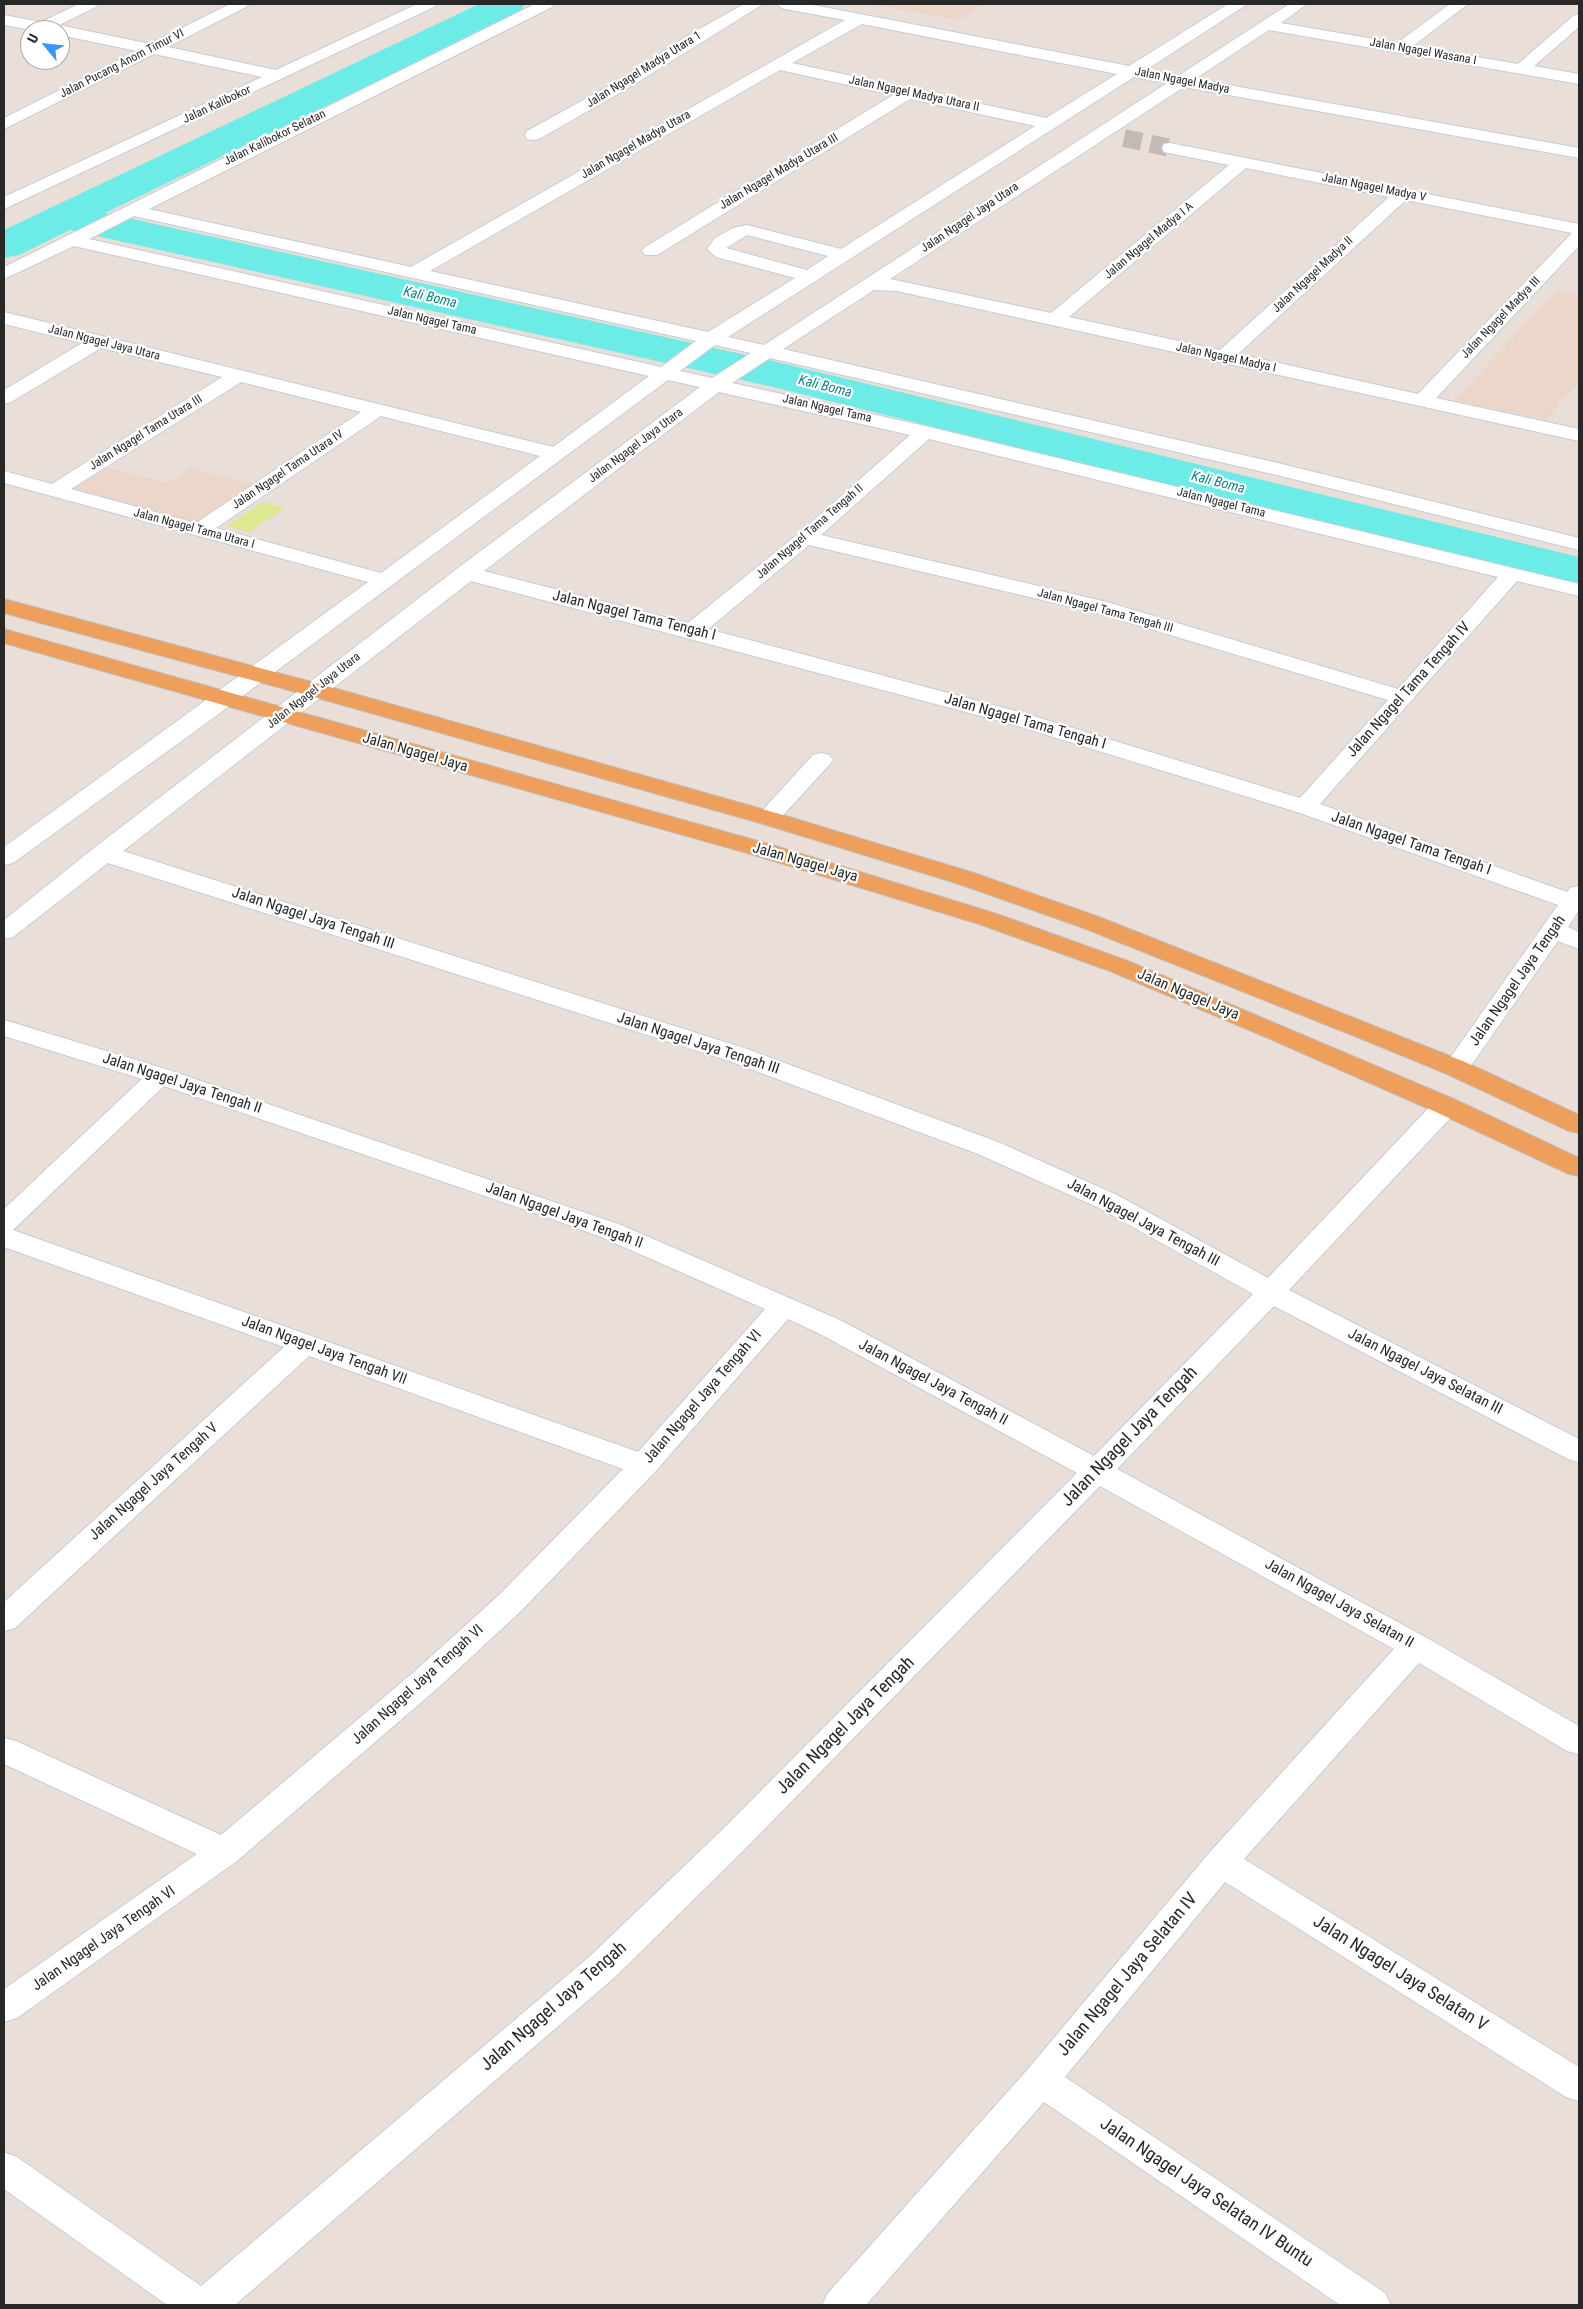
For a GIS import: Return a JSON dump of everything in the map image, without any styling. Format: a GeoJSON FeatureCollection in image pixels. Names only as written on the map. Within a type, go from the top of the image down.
{"type":"FeatureCollection","features":[{"type":"Feature","properties":{"kind":"main road","name":"Jalan Ngagel Jaya"},"geometry":{"type":"LineString","coordinates":[[4,606],[315,690],[768,818],[919,863],[1108,929],[1456,1068],[1579,1125]]}},
{"type":"Feature","properties":{"kind":"main road","name":"Jalan Ngagel Jaya"},"geometry":{"type":"LineString","coordinates":[[4,636],[282,716],[754,847],[889,887],[1046,938],[1119,966],[1277,1032],[1446,1106],[1579,1168]]}},
{"type":"Feature","properties":{"kind":"main road"},"geometry":{"type":"LineString","coordinates":[[889,887],[919,863]]}},
{"type":"Feature","properties":{"kind":"street"},"geometry":{"type":"LineString","coordinates":[[67,20],[91,4]]}},
{"type":"Feature","properties":{"kind":"street","name":"Jalan Pucang Anom Timur VI"},"geometry":{"type":"LineString","coordinates":[[4,124],[241,4]]}},
{"type":"Feature","properties":{"kind":"street","name":"Jalan Kalibokor"},"geometry":{"type":"LineString","coordinates":[[4,204],[429,4]]}},
{"type":"Feature","properties":{"kind":"street","name":"Jalan Kalibokor Selatan"},"geometry":{"type":"LineString","coordinates":[[4,274],[125,212],[548,4]]}},
{"type":"Feature","properties":{"kind":"street","name":"Jalan Ngagel Madya Utara 1"},"geometry":{"type":"LineString","coordinates":[[533,135],[624,84],[695,38],[755,4]]}},
{"type":"Feature","properties":{"kind":"street","name":"Jalan Ngagel Madya"},"geometry":{"type":"LineString","coordinates":[[785,4],[1180,81],[1579,153]]}},
{"type":"Feature","properties":{"kind":"street","name":"Jalan Ngagel Jaya Utara"},"geometry":{"type":"LineString","coordinates":[[4,932],[103,853],[466,574],[723,381],[1299,4]]}},
{"type":"Feature","properties":{"kind":"street"},"geometry":{"type":"LineString","coordinates":[[1400,48],[1460,4]]}},
{"type":"Feature","properties":{"kind":"street"},"geometry":{"type":"LineString","coordinates":[[4,858],[14,839],[223,699],[707,342],[1049,124],[1230,5]]}},
{"type":"Feature","properties":{"kind":"street","name":"Jalan Ngagel Madya Utara"},"geometry":{"type":"LineString","coordinates":[[413,273],[860,18]]}},
{"type":"Feature","properties":{"kind":"street"},"geometry":{"type":"LineString","coordinates":[[1522,69],[1579,19]]}},
{"type":"Feature","properties":{"kind":"street"},"geometry":{"type":"LineString","coordinates":[[4,20],[20,23]]}},
{"type":"Feature","properties":{"kind":"street","name":"Jalan Ngagel Wasana I"},"geometry":{"type":"LineString","coordinates":[[1266,25],[1579,79]]}},
{"type":"Feature","properties":{"kind":"street"},"geometry":{"type":"LineString","coordinates":[[4,34],[20,26]]}},
{"type":"Feature","properties":{"kind":"street"},"geometry":{"type":"LineString","coordinates":[[70,32],[278,75]]}},
{"type":"Feature","properties":{"kind":"street","name":"Jalan Ngagel Madya Utara II"},"geometry":{"type":"LineString","coordinates":[[778,65],[1049,124]]}},
{"type":"Feature","properties":{"kind":"street","name":"Jalan Ngagel Madya Utara III"},"geometry":{"type":"LineString","coordinates":[[651,250],[908,93]]}},
{"type":"Feature","properties":{"kind":"street"},"geometry":{"type":"LineString","coordinates":[[1099,134],[1124,138]]}},
{"type":"Feature","properties":{"kind":"street","name":"Jalan Ngagel Madya V"},"geometry":{"type":"LineString","coordinates":[[1170,148],[1579,229]]}},
{"type":"Feature","properties":{"kind":"street","name":"Jalan Ngagel Madya I A"},"geometry":{"type":"LineString","coordinates":[[1054,320],[1243,162]]}},
{"type":"Feature","properties":{"kind":"street","name":"Jalan Ngagel Madya II"},"geometry":{"type":"LineString","coordinates":[[1224,357],[1402,194]]}},
{"type":"Feature","properties":{"kind":"street"},"geometry":{"type":"LineString","coordinates":[[125,212],[413,273],[707,342],[1282,470],[1579,544]]}},
{"type":"Feature","properties":{"kind":"street"},"geometry":{"type":"LineString","coordinates":[[809,276],[722,253],[716,249],[721,242],[746,230],[844,255]]}},
{"type":"Feature","properties":{"kind":"street","name":"Jalan Ngagel Madya III"},"geometry":{"type":"LineString","coordinates":[[1422,401],[1579,236]]}},
{"type":"Feature","properties":{"kind":"street","name":"Jalan Ngagel Tama"},"geometry":{"type":"LineString","coordinates":[[77,237],[671,368],[925,432],[1579,590]]}},
{"type":"Feature","properties":{"kind":"street","name":"Jalan Ngagel Madya I"},"geometry":{"type":"LineString","coordinates":[[872,284],[897,285],[1579,436]]}},
{"type":"Feature","properties":{"kind":"street","name":"Jalan Ngagel Jaya Utara"},"geometry":{"type":"LineString","coordinates":[[4,318],[554,453]]}},
{"type":"Feature","properties":{"kind":"street"},"geometry":{"type":"LineString","coordinates":[[4,398],[99,341]]}},
{"type":"Feature","properties":{"kind":"street","name":"Jalan Ngagel Tama Utara III"},"geometry":{"type":"LineString","coordinates":[[54,491],[237,376]]}},
{"type":"Feature","properties":{"kind":"street","name":"Jalan Ngagel Tama Utara IV"},"geometry":{"type":"LineString","coordinates":[[199,530],[377,410]]}},
{"type":"Feature","properties":{"kind":"street","name":"Jalan Ngagel Tama Tengah II"},"geometry":{"type":"LineString","coordinates":[[692,631],[805,538],[925,432]]}},
{"type":"Feature","properties":{"kind":"street","name":"Jalan Ngagel Tama Utara I"},"geometry":{"type":"LineString","coordinates":[[4,478],[384,580]]}},
{"type":"Feature","properties":{"kind":"street","name":"Jalan Ngagel Tama Tengah III"},"geometry":{"type":"LineString","coordinates":[[805,538],[1099,608],[1401,698]]}},
{"type":"Feature","properties":{"kind":"street","name":"Jalan Ngagel Tama Tengah IV"},"geometry":{"type":"LineString","coordinates":[[1305,807],[1513,573]]}},
{"type":"Feature","properties":{"kind":"street","name":"Jalan Ngagel Tama Tengah I"},"geometry":{"type":"LineString","coordinates":[[466,574],[692,631],[1005,714],[1305,807],[1576,898]]}},
{"type":"Feature","properties":{"kind":"street"},"geometry":{"type":"LineString","coordinates":[[768,818],[821,760]]}},
{"type":"Feature","properties":{"kind":"street","name":"Jalan Ngagel Jaya Tengah III"},"geometry":{"type":"LineString","coordinates":[[103,853],[726,1051],[997,1152],[1107,1201],[1271,1292]]}},
{"type":"Feature","properties":{"kind":"street","name":"Jalan Ngagel Jaya Tengah"},"geometry":{"type":"LineString","coordinates":[[1456,1068],[1576,898]]}},
{"type":"Feature","properties":{"kind":"street"},"geometry":{"type":"LineString","coordinates":[[1555,930],[1579,941]]}},
{"type":"Feature","properties":{"kind":"street","name":"Jalan Ngagel Jaya Tengah II"},"geometry":{"type":"LineString","coordinates":[[4,1028],[160,1076],[611,1231],[830,1327],[1097,1471]]}},
{"type":"Feature","properties":{"kind":"street"},"geometry":{"type":"LineString","coordinates":[[4,1224],[160,1076]]}},
{"type":"Feature","properties":{"kind":"street","name":"Jalan Ngagel Jaya Tengah"},"geometry":{"type":"LineString","coordinates":[[207,2305],[602,1967],[733,1840],[1097,1471],[1271,1292],[1446,1106]]}},
{"type":"Feature","properties":{"kind":"street","name":"Jalan Ngagel Jaya Tengah VII"},"geometry":{"type":"LineString","coordinates":[[4,1237],[644,1465]]}},
{"type":"Feature","properties":{"kind":"street","name":"Jalan Ngagel Jaya Selatan III"},"geometry":{"type":"LineString","coordinates":[[1271,1292],[1579,1452]]}},
{"type":"Feature","properties":{"kind":"street","name":"Jalan Ngagel Jaya Tengah VI"},"geometry":{"type":"LineString","coordinates":[[4,2008],[153,1905],[225,1852],[441,1667],[510,1603],[644,1465],[784,1306]]}},
{"type":"Feature","properties":{"kind":"street","name":"Jalan Ngagel Jaya Tengah V"},"geometry":{"type":"LineString","coordinates":[[4,1620],[305,1344]]}},
{"type":"Feature","properties":{"kind":"street","name":"Jalan Ngagel Jaya Selatan II"},"geometry":{"type":"LineString","coordinates":[[1097,1471],[1415,1646],[1579,1742]]}},
{"type":"Feature","properties":{"kind":"street","name":"Jalan Ngagel Jaya Selatan IV"},"geometry":{"type":"LineString","coordinates":[[842,2305],[1041,2080],[1221,1862],[1415,1646]]}},
{"type":"Feature","properties":{"kind":"street"},"geometry":{"type":"LineString","coordinates":[[4,1750],[225,1852]]}},
{"type":"Feature","properties":{"kind":"street","name":"Jalan Ngagel Jaya Selatan V"},"geometry":{"type":"LineString","coordinates":[[1221,1862],[1579,2086]]}},
{"type":"Feature","properties":{"kind":"street","name":"Jalan Ngagel Jaya Selatan IV Buntu"},"geometry":{"type":"LineString","coordinates":[[1041,2080],[1371,2305]]}},
{"type":"Feature","properties":{"kind":"street"},"geometry":{"type":"LineString","coordinates":[[4,2168],[197,2305]]}},
{"type":"Feature","properties":{"kind":"shaded area"},"geometry":{"type":"Polygon","coordinates":[[[869,4],[984,4],[959,20],[869,4]]]}},
{"type":"Feature","properties":{"kind":"shaded area"},"geometry":{"type":"Polygon","coordinates":[[[1558,290],[1579,294],[1579,381],[1546,420],[1453,401],[1558,290]]]}},
{"type":"Feature","properties":{"kind":"shaded area"},"geometry":{"type":"Polygon","coordinates":[[[98,465],[169,483],[191,468],[260,485],[200,526],[59,490],[98,465]]]}},
{"type":"Feature","properties":{"kind":"green space"},"geometry":{"type":"Polygon","coordinates":[[[263,502],[285,508],[249,532],[227,526],[263,502]]]}},
{"type":"Feature","properties":{"kind":"waterway"},"geometry":{"type":"LineString","coordinates":[[4,246],[507,4]]}},
{"type":"Feature","properties":{"kind":"waterway","name":"Kali Boma"},"geometry":{"type":"LineString","coordinates":[[67,217],[773,374],[1579,572]]}},
{"type":"Feature","properties":{"kind":"tunnel"},"geometry":{"type":"LineString","coordinates":[[1124,138],[1170,148]]}}]}
